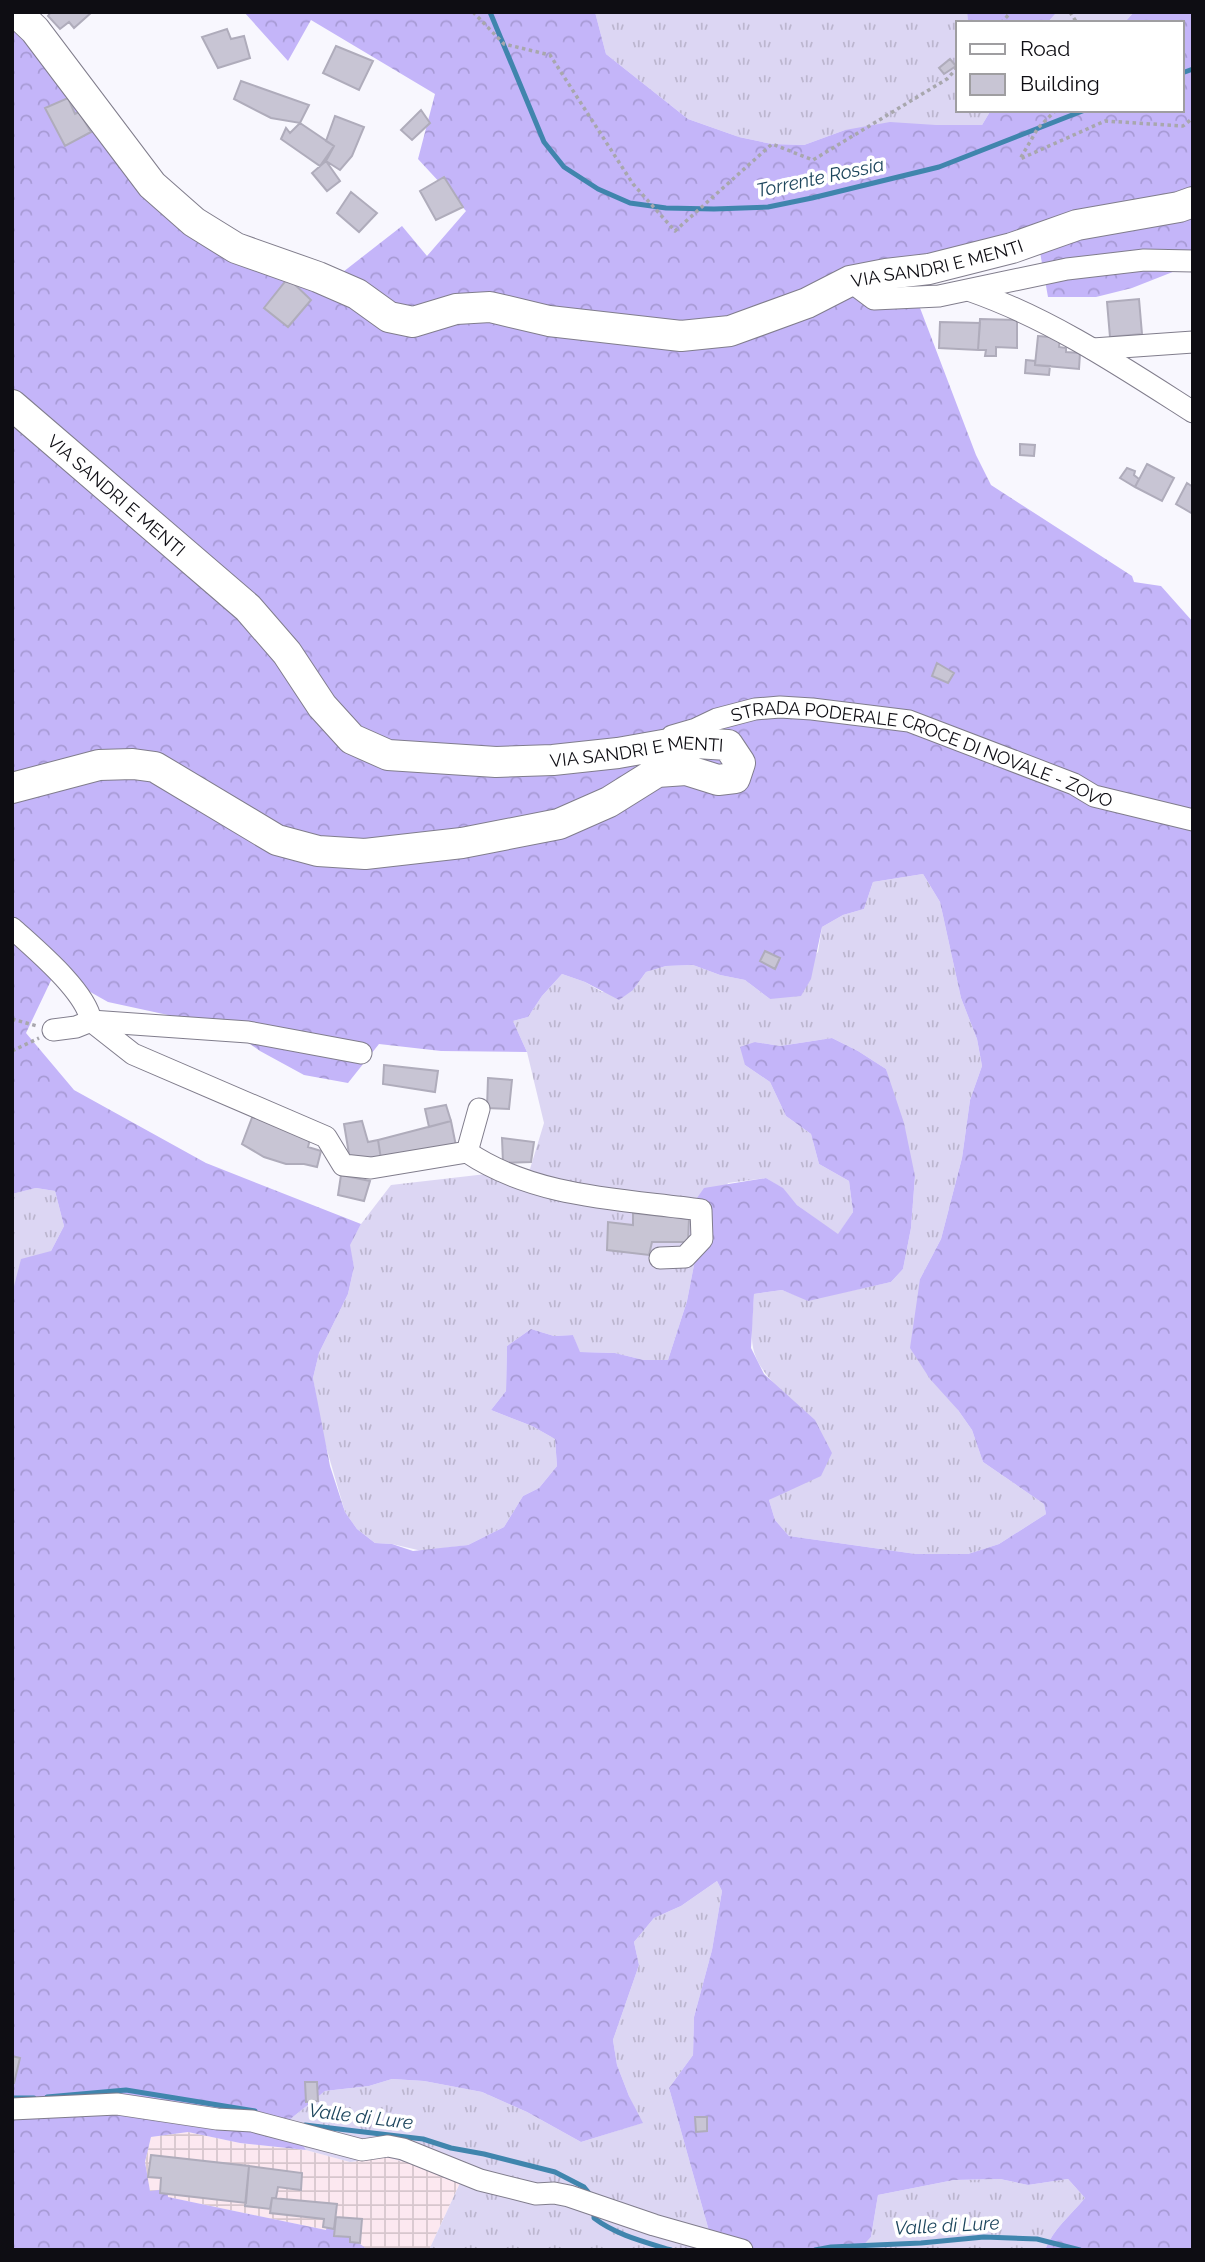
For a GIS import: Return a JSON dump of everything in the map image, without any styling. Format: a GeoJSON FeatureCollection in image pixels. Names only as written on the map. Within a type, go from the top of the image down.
{"type":"FeatureCollection","features":[{"type":"Feature","properties":{"kind":"main road","name":"VIA SANDRI E MENTI"},"geometry":{"type":"LineString","coordinates":[[16,12],[36,30],[152,185],[194,222],[236,248],[318,277],[357,294],[389,317],[413,322],[456,309],[490,307],[549,321],[681,336],[730,331],[807,303],[850,281],[929,270],[1012,248],[1077,225],[1179,207],[1193,202]]}},
{"type":"Feature","properties":{"kind":"main road","name":"VIA SANDRI E MENTI"},"geometry":{"type":"LineString","coordinates":[[12,405],[248,608],[287,653],[322,705],[352,739],[388,755],[496,762],[579,757],[680,742],[728,745],[740,763],[734,778],[718,780],[686,770],[657,772],[610,802],[559,824],[462,843],[365,854],[318,851],[277,840],[155,767],[133,764],[99,765],[12,788]]}},
{"type":"Feature","properties":{"kind":"street"},"geometry":{"type":"LineString","coordinates":[[850,281],[874,299],[939,296],[1067,269],[1144,260],[1193,261]]}},
{"type":"Feature","properties":{"kind":"street"},"geometry":{"type":"LineString","coordinates":[[969,290],[1011,305],[1093,349],[1193,412]]}},
{"type":"Feature","properties":{"kind":"street"},"geometry":{"type":"LineString","coordinates":[[1093,349],[1193,342]]}},
{"type":"Feature","properties":{"kind":"street","name":"STRADA PODERALE CROCE DI NOVALE - ZOVO"},"geometry":{"type":"LineString","coordinates":[[657,746],[666,737],[696,729],[717,719],[768,708],[812,709],[909,721],[1074,783],[1094,796],[1193,820]]}},
{"type":"Feature","properties":{"kind":"street"},"geometry":{"type":"LineString","coordinates":[[12,928],[48,960],[89,1009],[91,1021],[133,1054],[326,1137],[343,1165],[371,1168],[467,1152],[492,1168],[564,1192],[701,1210],[702,1239],[685,1256],[660,1258]]}},
{"type":"Feature","properties":{"kind":"street"},"geometry":{"type":"LineString","coordinates":[[53,1030],[76,1027],[91,1021],[248,1032],[361,1053]]}},
{"type":"Feature","properties":{"kind":"street"},"geometry":{"type":"LineString","coordinates":[[467,1152],[479,1110]]}},
{"type":"Feature","properties":{"kind":"street"},"geometry":{"type":"LineString","coordinates":[[12,2109],[117,2104],[217,2119],[252,2121],[362,2150],[388,2146],[403,2149],[480,2180],[536,2194],[554,2193],[582,2200],[654,2225],[742,2250]]}},
{"type":"Feature","properties":{"kind":"path"},"geometry":{"type":"LineString","coordinates":[[473,12],[504,44],[550,55],[633,184],[675,231],[772,144],[813,160],[947,79],[956,69]]}},
{"type":"Feature","properties":{"kind":"path"},"geometry":{"type":"LineString","coordinates":[[1054,112],[1038,128],[1020,159],[1105,121],[1183,126],[1193,118]]}},
{"type":"Feature","properties":{"kind":"path"},"geometry":{"type":"LineString","coordinates":[[12,1020],[53,1030]]}},
{"type":"Feature","properties":{"kind":"path"},"geometry":{"type":"LineString","coordinates":[[12,1051],[53,1030]]}},
{"type":"Feature","properties":{"kind":"shaded area"},"geometry":{"type":"Polygon","coordinates":[[[188,2132],[240,2143],[306,2150],[350,2162],[386,2157],[413,2164],[460,2183],[429,2250],[368,2250],[351,2237],[327,2226],[326,2230],[167,2197],[168,2190],[150,2192],[145,2162],[151,2137],[188,2132]]]}},
{"type":"Feature","properties":{"kind":"green space"},"geometry":{"type":"Polygon","coordinates":[[[244,12],[595,12],[606,54],[688,119],[739,137],[772,144],[804,145],[845,130],[890,122],[982,125],[990,112],[1184,112],[1184,21],[1126,21],[1134,12],[1193,12],[1193,264],[1132,288],[1096,297],[1048,297],[1038,241],[909,279],[976,455],[991,485],[1132,576],[1134,582],[1161,586],[1193,622],[1193,2250],[1045,2250],[1057,2229],[1085,2198],[1068,2179],[1028,2185],[1000,2179],[954,2180],[878,2195],[871,2237],[859,2250],[746,2250],[709,2231],[669,2088],[693,2055],[694,2017],[712,1950],[722,1891],[717,1881],[681,1906],[654,1918],[634,1942],[639,1965],[613,2040],[617,2065],[643,2123],[581,2142],[527,2112],[482,2092],[424,2081],[392,2079],[369,2086],[325,2091],[288,2121],[306,2150],[240,2143],[188,2132],[151,2137],[145,2162],[150,2191],[167,2189],[168,2197],[326,2230],[327,2225],[351,2237],[368,2250],[12,2250],[12,1294],[21,1259],[51,1251],[64,1226],[55,1191],[36,1188],[12,1194],[12,16],[190,215],[334,279],[402,226],[427,256],[466,211],[418,159],[435,94],[311,20],[288,61],[244,12]],[[923,874],[873,882],[864,909],[843,915],[822,927],[811,979],[801,996],[770,999],[745,980],[720,975],[693,965],[666,966],[646,972],[633,990],[619,1000],[585,982],[562,974],[528,1017],[513,1021],[527,1052],[441,1051],[379,1044],[348,1083],[304,1075],[260,1051],[228,1028],[108,1002],[55,972],[26,1033],[74,1090],[206,1163],[361,1224],[350,1245],[354,1267],[348,1294],[319,1353],[313,1378],[330,1466],[345,1512],[357,1529],[375,1543],[392,1544],[413,1551],[468,1545],[504,1527],[523,1496],[539,1488],[557,1466],[555,1439],[532,1426],[491,1410],[506,1391],[507,1346],[531,1329],[554,1336],[573,1335],[580,1352],[615,1353],[644,1360],[668,1360],[687,1301],[699,1239],[697,1198],[704,1188],[766,1178],[783,1188],[797,1205],[838,1234],[853,1212],[849,1181],[819,1164],[811,1134],[786,1116],[770,1082],[745,1065],[740,1047],[755,1042],[780,1046],[832,1038],[858,1051],[886,1069],[904,1123],[915,1176],[911,1228],[903,1269],[891,1282],[808,1301],[782,1290],[754,1294],[751,1348],[764,1374],[815,1420],[832,1453],[821,1476],[769,1500],[775,1520],[789,1536],[916,1554],[968,1554],[999,1544],[1046,1514],[1044,1504],[983,1462],[972,1430],[930,1379],[910,1348],[920,1279],[941,1239],[962,1158],[970,1100],[982,1066],[977,1039],[961,998],[940,902],[923,874]]]}},
{"type":"Feature","properties":{"kind":"green space"},"geometry":{"type":"Polygon","coordinates":[[[595,12],[967,12],[968,21],[956,21],[956,112],[990,112],[982,125],[845,130],[804,145],[772,144],[739,137],[688,119],[606,54],[595,12]]]}},
{"type":"Feature","properties":{"kind":"green space"},"geometry":{"type":"Polygon","coordinates":[[[967,12],[1057,12],[1049,21],[968,21],[967,12]]]}},
{"type":"Feature","properties":{"kind":"green space"},"geometry":{"type":"Polygon","coordinates":[[[1057,12],[1134,12],[1126,21],[1049,21],[1057,12]]]}},
{"type":"Feature","properties":{"kind":"green space"},"geometry":{"type":"Polygon","coordinates":[[[923,874],[940,902],[961,998],[977,1039],[982,1066],[970,1100],[962,1158],[941,1239],[920,1279],[958,1410],[972,1430],[983,1462],[1044,1504],[1046,1514],[999,1544],[968,1554],[916,1554],[789,1536],[775,1520],[769,1500],[790,1489],[784,1394],[762,1369],[753,1348],[754,1294],[782,1290],[808,1300],[891,1282],[903,1269],[911,1228],[915,1176],[886,1069],[832,1038],[780,1046],[755,1042],[745,1065],[770,1082],[786,1116],[811,1134],[819,1164],[849,1181],[853,1212],[838,1235],[766,1178],[728,1183],[699,1239],[687,1301],[668,1360],[644,1360],[615,1353],[579,1352],[573,1335],[554,1336],[531,1329],[507,1346],[506,1391],[491,1410],[532,1426],[555,1439],[557,1466],[539,1488],[523,1496],[504,1527],[468,1545],[422,1551],[375,1543],[357,1529],[345,1512],[322,1433],[313,1378],[319,1353],[348,1294],[354,1267],[349,1245],[361,1224],[391,1185],[530,1169],[544,1123],[527,1052],[513,1021],[528,1017],[562,974],[585,982],[602,992],[633,990],[646,972],[666,966],[693,965],[720,975],[745,980],[770,999],[818,952],[822,927],[843,915],[864,909],[873,882],[923,874]]]}},
{"type":"Feature","properties":{"kind":"green space"},"geometry":{"type":"Polygon","coordinates":[[[36,1188],[55,1191],[64,1226],[51,1251],[12,1294],[12,1194],[36,1188]]]}},
{"type":"Feature","properties":{"kind":"green space"},"geometry":{"type":"Polygon","coordinates":[[[717,1881],[722,1891],[712,1950],[694,2017],[693,2055],[669,2088],[709,2231],[746,2250],[429,2250],[460,2183],[413,2164],[386,2157],[350,2162],[306,2150],[288,2121],[325,2091],[369,2086],[392,2079],[424,2081],[482,2092],[527,2112],[581,2142],[642,2123],[617,2065],[613,2040],[639,1965],[634,1942],[654,1918],[681,1906],[717,1881]]]}},
{"type":"Feature","properties":{"kind":"green space"},"geometry":{"type":"Polygon","coordinates":[[[1000,2179],[1028,2185],[1068,2179],[1085,2198],[1057,2229],[1045,2250],[859,2250],[871,2237],[878,2195],[954,2180],[1000,2179]]]}},
{"type":"Feature","properties":{"kind":"building"},"geometry":{"type":"Polygon","coordinates":[[[51,12],[92,12],[74,28],[69,22],[60,29],[48,16],[51,12]]]}},
{"type":"Feature","properties":{"kind":"building"},"geometry":{"type":"Polygon","coordinates":[[[227,29],[231,39],[244,36],[250,58],[218,68],[202,37],[227,29]]]}},
{"type":"Feature","properties":{"kind":"building"},"geometry":{"type":"Polygon","coordinates":[[[336,46],[373,61],[359,90],[323,73],[336,46]]]}},
{"type":"Feature","properties":{"kind":"building"},"geometry":{"type":"Polygon","coordinates":[[[950,59],[956,66],[944,74],[939,68],[950,59]]]}},
{"type":"Feature","properties":{"kind":"building"},"geometry":{"type":"Polygon","coordinates":[[[241,81],[309,105],[300,123],[271,118],[234,99],[241,81]]]}},
{"type":"Feature","properties":{"kind":"building"},"geometry":{"type":"Polygon","coordinates":[[[68,98],[75,114],[79,112],[91,132],[65,146],[45,108],[68,98]]]}},
{"type":"Feature","properties":{"kind":"building"},"geometry":{"type":"Polygon","coordinates":[[[421,110],[430,123],[412,140],[401,130],[421,110]]]}},
{"type":"Feature","properties":{"kind":"building"},"geometry":{"type":"Polygon","coordinates":[[[335,116],[364,127],[352,156],[340,170],[326,161],[334,146],[326,141],[335,116]]]}},
{"type":"Feature","properties":{"kind":"building"},"geometry":{"type":"Polygon","coordinates":[[[300,123],[334,146],[320,166],[281,139],[286,128],[290,133],[300,123]]]}},
{"type":"Feature","properties":{"kind":"building"},"geometry":{"type":"Polygon","coordinates":[[[326,161],[340,181],[327,191],[312,173],[326,161]]]}},
{"type":"Feature","properties":{"kind":"building"},"geometry":{"type":"Polygon","coordinates":[[[444,177],[463,207],[436,220],[420,191],[444,177]]]}},
{"type":"Feature","properties":{"kind":"building"},"geometry":{"type":"Polygon","coordinates":[[[351,192],[377,213],[359,232],[337,213],[351,192]]]}},
{"type":"Feature","properties":{"kind":"building"},"geometry":{"type":"Polygon","coordinates":[[[288,278],[311,300],[288,327],[264,308],[288,278]]]}},
{"type":"Feature","properties":{"kind":"building"},"geometry":{"type":"Polygon","coordinates":[[[1139,299],[1142,334],[1110,337],[1107,302],[1139,299]]]}},
{"type":"Feature","properties":{"kind":"building"},"geometry":{"type":"Polygon","coordinates":[[[980,319],[1017,320],[1017,348],[996,347],[996,356],[985,356],[986,350],[978,350],[980,319]]]}},
{"type":"Feature","properties":{"kind":"building"},"geometry":{"type":"Polygon","coordinates":[[[940,322],[980,323],[978,350],[939,348],[940,322]]]}},
{"type":"Feature","properties":{"kind":"building"},"geometry":{"type":"Polygon","coordinates":[[[1038,336],[1060,338],[1059,347],[1066,348],[1066,352],[1080,353],[1079,369],[1035,365],[1038,336]]]}},
{"type":"Feature","properties":{"kind":"building"},"geometry":{"type":"Polygon","coordinates":[[[1026,360],[1035,361],[1035,365],[1050,366],[1049,375],[1025,373],[1026,360]]]}},
{"type":"Feature","properties":{"kind":"building"},"geometry":{"type":"Polygon","coordinates":[[[1020,444],[1035,445],[1034,456],[1020,455],[1020,444]]]}},
{"type":"Feature","properties":{"kind":"building"},"geometry":{"type":"Polygon","coordinates":[[[1147,464],[1174,478],[1162,501],[1135,487],[1147,464]]]}},
{"type":"Feature","properties":{"kind":"building"},"geometry":{"type":"Polygon","coordinates":[[[1127,468],[1135,471],[1134,475],[1139,479],[1135,487],[1120,478],[1127,468]]]}},
{"type":"Feature","properties":{"kind":"building"},"geometry":{"type":"Polygon","coordinates":[[[1187,483],[1193,487],[1193,514],[1176,504],[1187,483]]]}},
{"type":"Feature","properties":{"kind":"building"},"geometry":{"type":"Polygon","coordinates":[[[937,663],[954,673],[948,683],[932,676],[937,663]]]}},
{"type":"Feature","properties":{"kind":"building"},"geometry":{"type":"Polygon","coordinates":[[[765,951],[780,958],[775,969],[760,961],[765,951]]]}},
{"type":"Feature","properties":{"kind":"building"},"geometry":{"type":"Polygon","coordinates":[[[384,1065],[438,1071],[435,1092],[383,1084],[384,1065]]]}},
{"type":"Feature","properties":{"kind":"building"},"geometry":{"type":"Polygon","coordinates":[[[488,1078],[512,1080],[509,1109],[487,1108],[488,1078]]]}},
{"type":"Feature","properties":{"kind":"building"},"geometry":{"type":"Polygon","coordinates":[[[446,1105],[451,1121],[429,1127],[425,1109],[446,1105]]]}},
{"type":"Feature","properties":{"kind":"building"},"geometry":{"type":"Polygon","coordinates":[[[253,1115],[310,1139],[308,1147],[321,1151],[317,1167],[286,1164],[264,1157],[242,1144],[253,1115]]]}},
{"type":"Feature","properties":{"kind":"building"},"geometry":{"type":"Polygon","coordinates":[[[362,1121],[368,1142],[378,1140],[381,1159],[351,1166],[344,1124],[362,1121]]]}},
{"type":"Feature","properties":{"kind":"building"},"geometry":{"type":"Polygon","coordinates":[[[451,1121],[456,1146],[381,1159],[378,1140],[451,1121]]]}},
{"type":"Feature","properties":{"kind":"building"},"geometry":{"type":"Polygon","coordinates":[[[502,1138],[534,1142],[531,1162],[503,1163],[502,1138]]]}},
{"type":"Feature","properties":{"kind":"building"},"geometry":{"type":"Polygon","coordinates":[[[341,1175],[370,1181],[364,1201],[338,1195],[341,1175]]]}},
{"type":"Feature","properties":{"kind":"building"},"geometry":{"type":"Polygon","coordinates":[[[633,1213],[689,1219],[688,1242],[652,1242],[649,1255],[607,1250],[608,1222],[633,1225],[633,1213]]]}},
{"type":"Feature","properties":{"kind":"building"},"geometry":{"type":"Polygon","coordinates":[[[12,2056],[20,2058],[14,2083],[12,2083],[12,2056]]]}},
{"type":"Feature","properties":{"kind":"building"},"geometry":{"type":"Polygon","coordinates":[[[305,2082],[317,2082],[318,2101],[306,2102],[305,2082]]]}},
{"type":"Feature","properties":{"kind":"building"},"geometry":{"type":"Polygon","coordinates":[[[695,2117],[707,2117],[707,2131],[696,2132],[695,2117]]]}},
{"type":"Feature","properties":{"kind":"building"},"geometry":{"type":"Polygon","coordinates":[[[151,2155],[249,2166],[246,2203],[160,2193],[161,2178],[148,2177],[151,2155]]]}},
{"type":"Feature","properties":{"kind":"building"},"geometry":{"type":"Polygon","coordinates":[[[249,2166],[302,2173],[301,2190],[278,2187],[270,2209],[245,2206],[249,2166]]]}},
{"type":"Feature","properties":{"kind":"building"},"geometry":{"type":"Polygon","coordinates":[[[272,2198],[337,2204],[334,2229],[323,2227],[324,2219],[270,2213],[272,2198]]]}},
{"type":"Feature","properties":{"kind":"building"},"geometry":{"type":"Polygon","coordinates":[[[336,2217],[362,2219],[360,2243],[350,2242],[350,2237],[334,2236],[336,2217]]]}},
{"type":"Feature","properties":{"kind":"waterway","name":"Torrente Rossia"},"geometry":{"type":"LineString","coordinates":[[490,12],[544,142],[564,167],[598,189],[630,203],[666,208],[768,207],[939,167],[1080,112]]}},
{"type":"Feature","properties":{"kind":"waterway","name":"Torrente Rossia"},"geometry":{"type":"LineString","coordinates":[[1184,72],[1193,69]]}},
{"type":"Feature","properties":{"kind":"waterway","name":"Valle di Lure"},"geometry":{"type":"LineString","coordinates":[[47,2097],[126,2090],[255,2111]]}},
{"type":"Feature","properties":{"kind":"waterway","name":"Valle di Lure"},"geometry":{"type":"LineString","coordinates":[[12,2098],[34,2098]]}},
{"type":"Feature","properties":{"kind":"waterway","name":"Valle di Lure"},"geometry":{"type":"LineString","coordinates":[[305,2125],[423,2139],[484,2154],[555,2172],[584,2187],[593,2198]]}},
{"type":"Feature","properties":{"kind":"waterway","name":"Valle di Lure"},"geometry":{"type":"LineString","coordinates":[[594,2211],[594,2218],[612,2229],[671,2250]]}},
{"type":"Feature","properties":{"kind":"waterway","name":"Valle di Lure"},"geometry":{"type":"LineString","coordinates":[[815,2250],[984,2237],[1037,2239],[1080,2250]]}}]}
